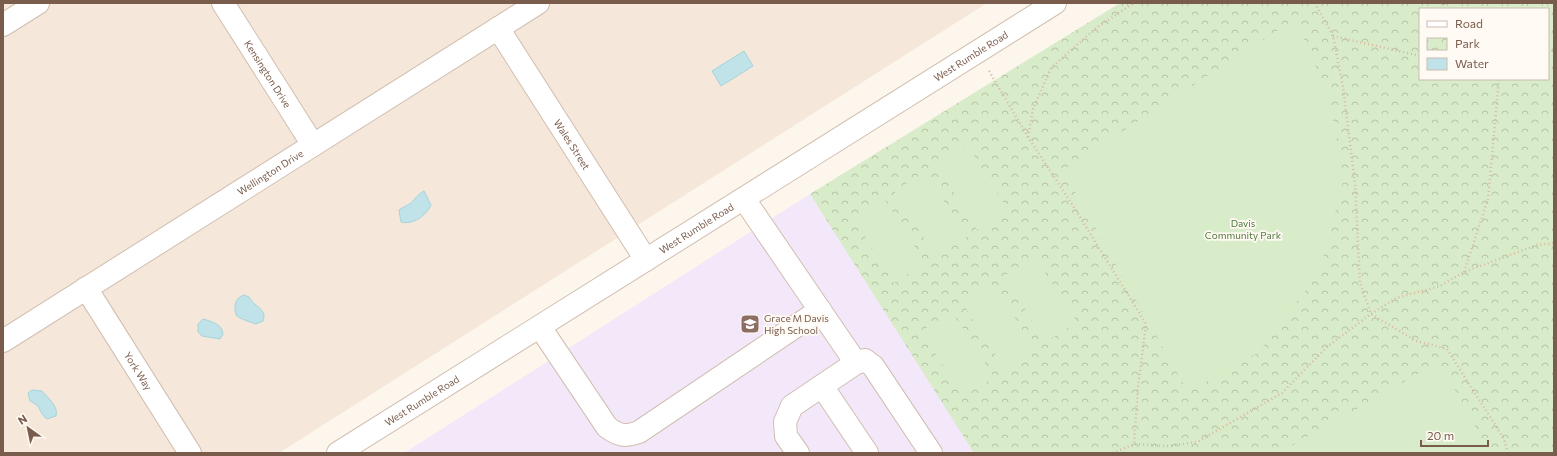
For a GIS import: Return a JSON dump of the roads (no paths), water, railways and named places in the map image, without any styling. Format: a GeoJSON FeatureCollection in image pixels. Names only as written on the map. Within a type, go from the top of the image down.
{"type":"FeatureCollection","features":[{"type":"Feature","properties":{"kind":"street"},"geometry":{"type":"LineString","coordinates":[[3,25],[38,3]]}},
{"type":"Feature","properties":{"kind":"street","name":"Kensington Drive"},"geometry":{"type":"LineString","coordinates":[[223,3],[313,145]]}},
{"type":"Feature","properties":{"kind":"street","name":"Wellington Drive"},"geometry":{"type":"LineString","coordinates":[[3,341],[538,3]]}},
{"type":"Feature","properties":{"kind":"street","name":"West Rumble Road"},"geometry":{"type":"LineString","coordinates":[[338,453],[1055,3]]}},
{"type":"Feature","properties":{"kind":"street","name":"Wales Street"},"geometry":{"type":"LineString","coordinates":[[498,28],[646,260]]}},
{"type":"Feature","properties":{"kind":"street"},"geometry":{"type":"LineString","coordinates":[[744,199],[856,363]]}},
{"type":"Feature","properties":{"kind":"street","name":"York Way"},"geometry":{"type":"LineString","coordinates":[[86,288],[190,453]]}},
{"type":"Feature","properties":{"kind":"street"},"geometry":{"type":"LineString","coordinates":[[540,327],[607,427],[616,433],[628,436],[639,432],[820,310]]}},
{"type":"Feature","properties":{"kind":"street"},"geometry":{"type":"LineString","coordinates":[[798,453],[786,436],[785,422],[792,406],[856,363],[865,360],[873,366],[931,453]]}},
{"type":"Feature","properties":{"kind":"street"},"geometry":{"type":"LineString","coordinates":[[822,386],[867,453]]}},
{"type":"Feature","properties":{"kind":"water"},"geometry":{"type":"Polygon","coordinates":[[[744,51],[753,66],[721,86],[712,71],[744,51]]]}},
{"type":"Feature","properties":{"kind":"water"},"geometry":{"type":"Polygon","coordinates":[[[424,191],[431,205],[429,209],[419,219],[406,223],[401,222],[399,210],[411,203],[424,191]]]}},
{"type":"Feature","properties":{"kind":"water"},"geometry":{"type":"Polygon","coordinates":[[[244,295],[249,297],[262,311],[264,317],[263,321],[256,324],[236,315],[235,308],[237,300],[244,295]]]}},
{"type":"Feature","properties":{"kind":"water"},"geometry":{"type":"Polygon","coordinates":[[[203,319],[213,322],[221,328],[223,334],[220,339],[202,336],[198,332],[198,324],[203,319]]]}},
{"type":"Feature","properties":{"kind":"water"},"geometry":{"type":"Polygon","coordinates":[[[32,390],[42,391],[56,409],[56,416],[47,419],[44,417],[39,408],[30,401],[28,393],[32,390]]]}},
{"type":"Feature","properties":{"kind":"place","name":"Grace M Davis High School"},"geometry":{"type":"Point","coordinates":[750,324]}},
{"type":"Feature","properties":{"kind":"park label","name":"Davis Community Park"},"geometry":{"type":"Point","coordinates":[1243,228]}}]}
